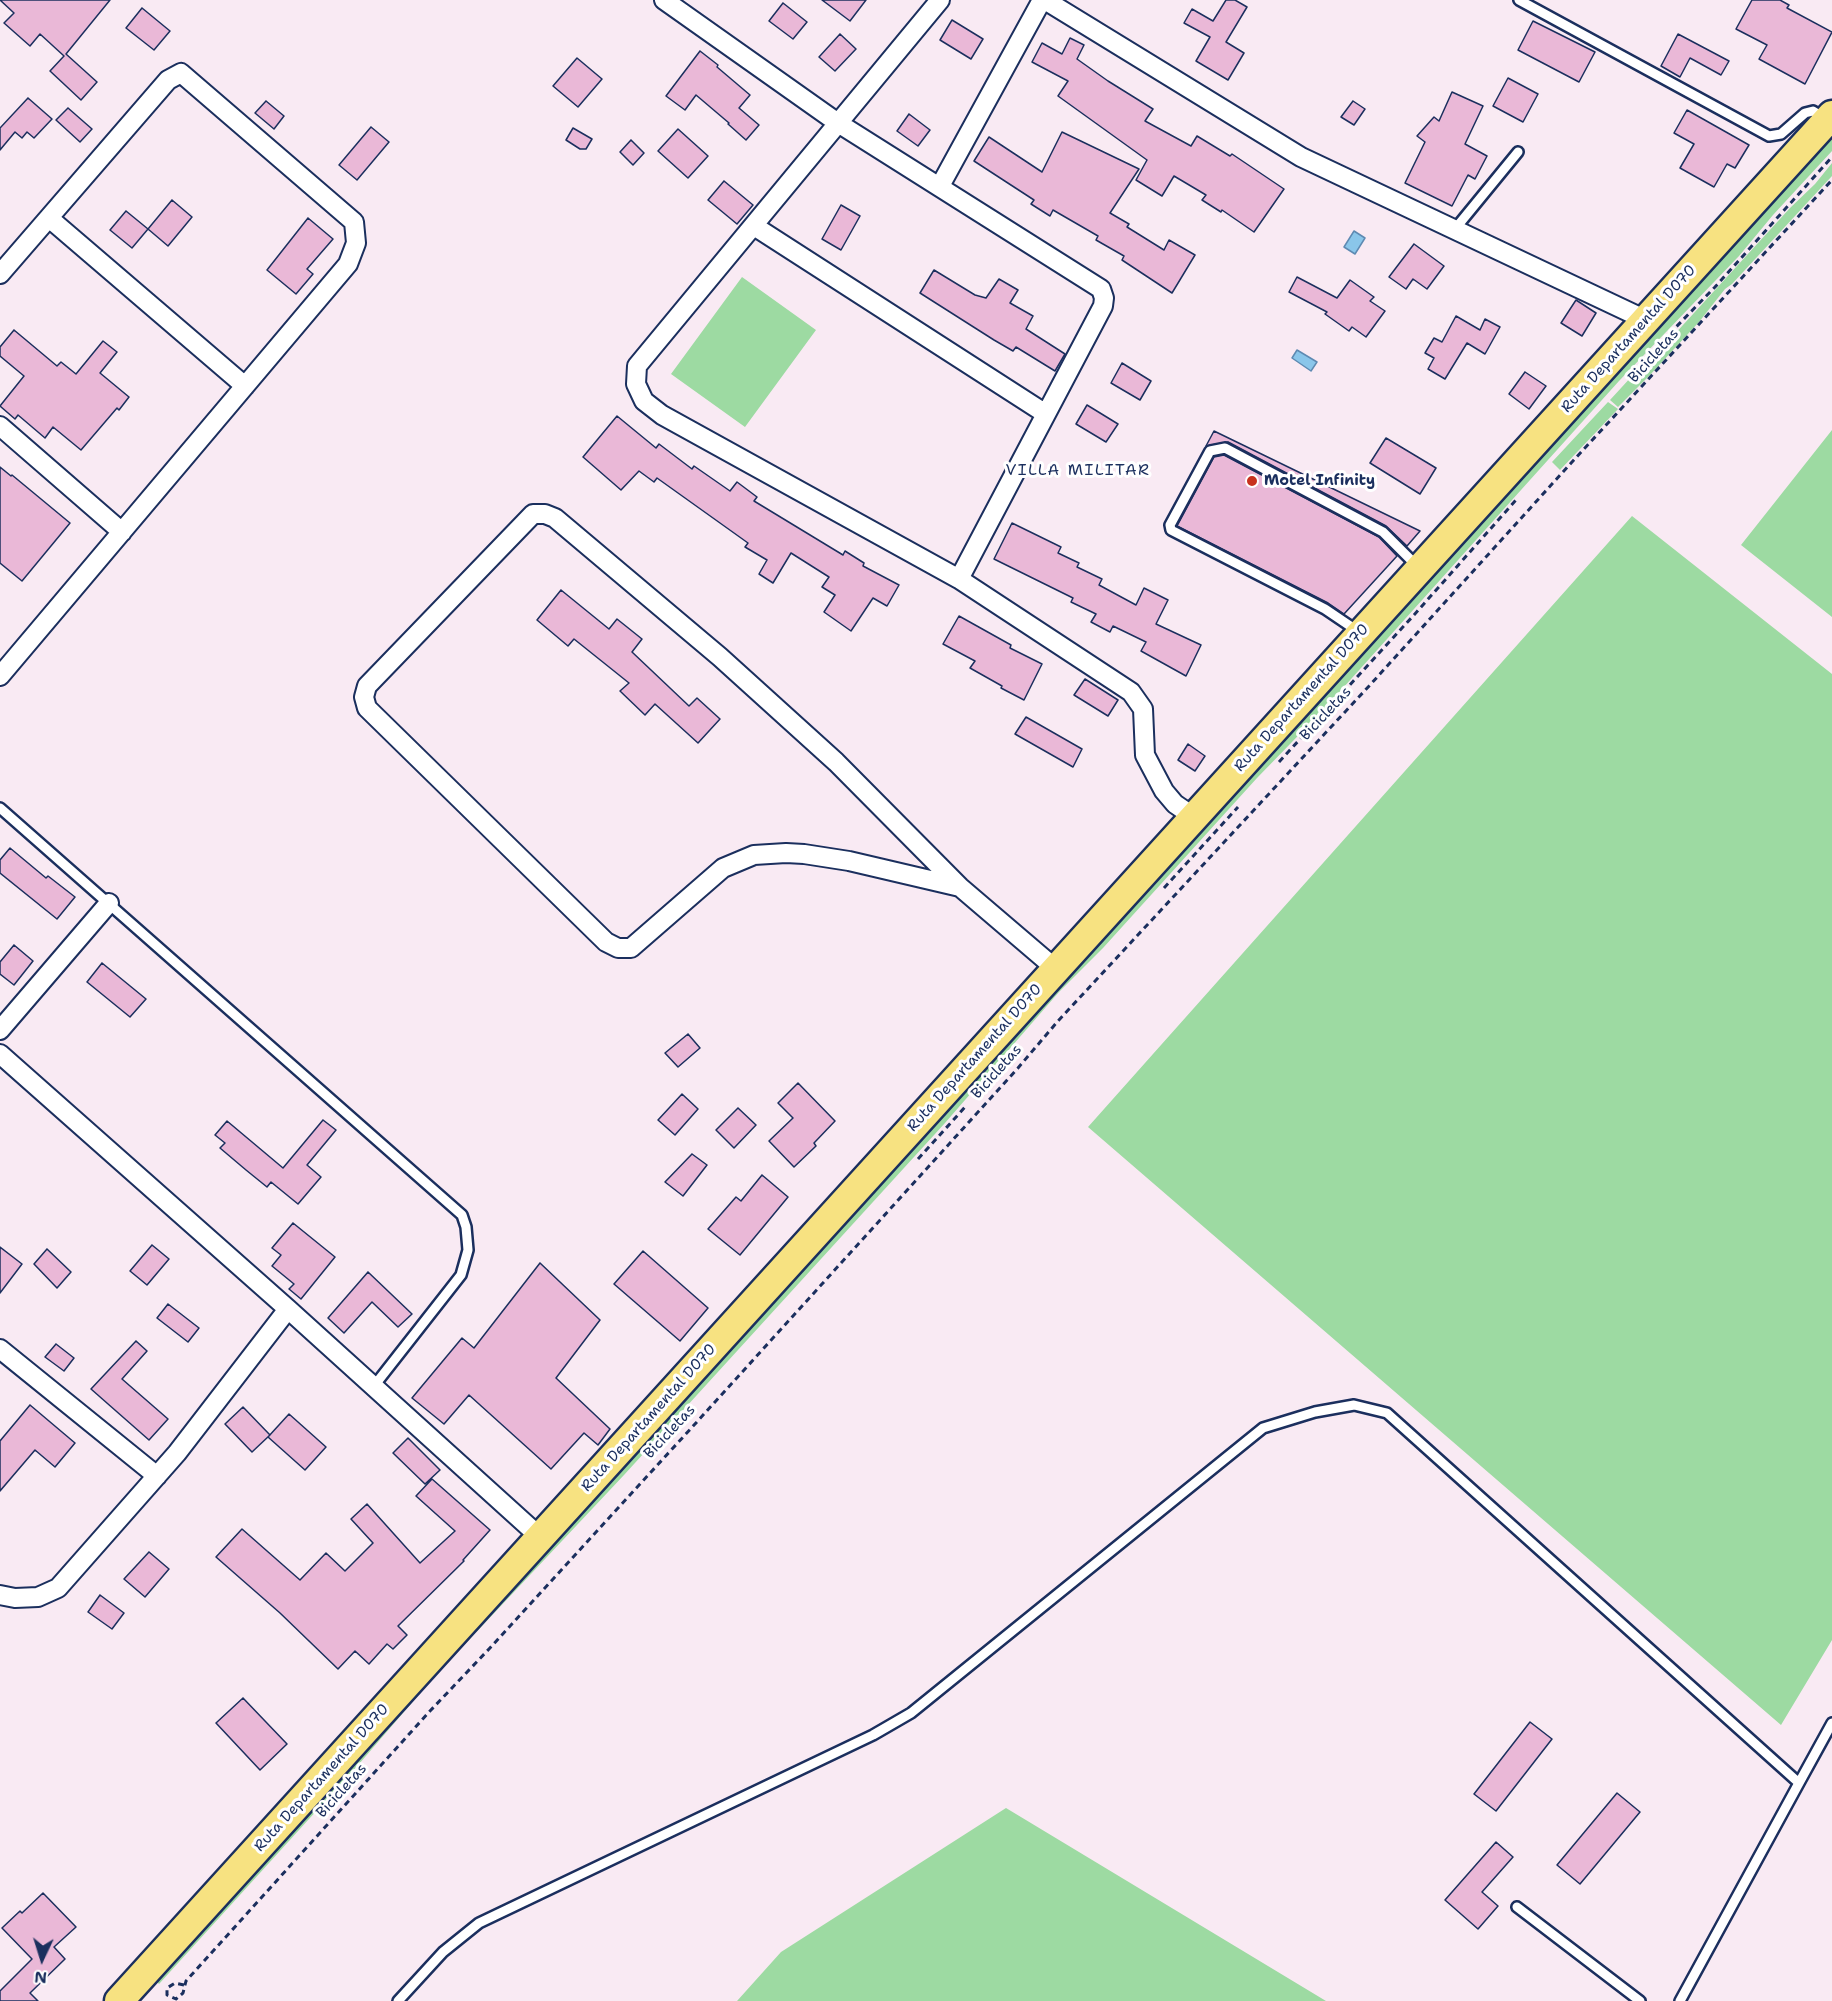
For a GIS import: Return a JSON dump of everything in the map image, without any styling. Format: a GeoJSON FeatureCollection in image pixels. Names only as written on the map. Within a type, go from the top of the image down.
{"type":"FeatureCollection","features":[{"type":"Feature","properties":{"kind":"main road","name":"Ruta Departamental D070"},"geometry":{"type":"LineString","coordinates":[[119,2001],[1830,117]]}},
{"type":"Feature","properties":{"kind":"street"},"geometry":{"type":"LineString","coordinates":[[664,0],[838,123],[1101,289],[1104,298],[1103,306],[959,579]]}},
{"type":"Feature","properties":{"kind":"street"},"geometry":{"type":"LineString","coordinates":[[940,0],[637,366],[636,384],[644,401],[662,415],[959,579],[1131,692],[1143,709],[1145,755],[1164,791],[1175,804],[1194,817]]}},
{"type":"Feature","properties":{"kind":"street"},"geometry":{"type":"LineString","coordinates":[[940,186],[1043,0],[1301,157],[1646,320]]}},
{"type":"Feature","properties":{"kind":"street"},"geometry":{"type":"LineString","coordinates":[[0,274],[168,80],[181,73],[354,222],[356,243],[348,264],[0,676]]}},
{"type":"Feature","properties":{"kind":"street"},"geometry":{"type":"LineString","coordinates":[[49,218],[245,386]]}},
{"type":"Feature","properties":{"kind":"street"},"geometry":{"type":"LineString","coordinates":[[754,226],[1046,414]]}},
{"type":"Feature","properties":{"kind":"street"},"geometry":{"type":"LineString","coordinates":[[0,426],[122,532]]}},
{"type":"Feature","properties":{"kind":"street"},"geometry":{"type":"LineString","coordinates":[[960,887],[849,861],[786,853],[760,854],[723,868],[631,948],[618,948],[606,942],[367,708],[364,698],[367,686],[533,514],[545,514],[555,518],[720,657],[836,762],[960,887],[1056,969]]}},
{"type":"Feature","properties":{"kind":"street"},"geometry":{"type":"LineString","coordinates":[[0,1030],[109,903]]}},
{"type":"Feature","properties":{"kind":"street"},"geometry":{"type":"LineString","coordinates":[[0,1054],[288,1309],[540,1537]]}},
{"type":"Feature","properties":{"kind":"street"},"geometry":{"type":"LineString","coordinates":[[0,1595],[15,1598],[38,1597],[58,1588],[177,1453],[288,1309]]}},
{"type":"Feature","properties":{"kind":"street"},"geometry":{"type":"LineString","coordinates":[[0,1349],[157,1476]]}},
{"type":"Feature","properties":{"kind":"lane"},"geometry":{"type":"LineString","coordinates":[[1519,0],[1769,136],[1781,134],[1805,113],[1813,111],[1830,117]]}},
{"type":"Feature","properties":{"kind":"lane"},"geometry":{"type":"LineString","coordinates":[[1455,229],[1518,152]]}},
{"type":"Feature","properties":{"kind":"lane"},"geometry":{"type":"LineString","coordinates":[[1361,634],[1325,609],[1171,530],[1170,525],[1210,451],[1225,448],[1383,532],[1420,569]]}},
{"type":"Feature","properties":{"kind":"lane"},"geometry":{"type":"LineString","coordinates":[[0,808],[462,1215],[468,1238],[468,1250],[461,1275],[374,1386]]}},
{"type":"Feature","properties":{"kind":"lane"},"geometry":{"type":"LineString","coordinates":[[398,2001],[443,1952],[479,1923],[873,1735],[910,1713],[1263,1428],[1315,1412],[1354,1405],[1387,1413],[1799,1783]]}},
{"type":"Feature","properties":{"kind":"lane"},"geometry":{"type":"LineString","coordinates":[[1680,2001],[1832,1723]]}},
{"type":"Feature","properties":{"kind":"lane"},"geometry":{"type":"LineString","coordinates":[[1517,1907],[1640,2001]]}},
{"type":"Feature","properties":{"kind":"path","name":"Bicicletas"},"geometry":{"type":"LineString","coordinates":[[184,1985],[175,1983],[167,1988],[167,1995],[176,1999],[183,1993],[184,1985],[430,1711],[695,1424],[1010,1077],[1058,1021],[1370,685],[1832,180]]}},
{"type":"Feature","properties":{"kind":"green space"},"geometry":{"type":"Polygon","coordinates":[[[1832,138],[1832,151],[1739,256],[1619,381],[1325,708],[1257,778],[1103,948],[1059,992],[945,1123],[624,1475],[435,1676],[359,1764],[159,1984],[152,1976],[1425,585],[1654,326],[1709,272],[1832,138]]]}},
{"type":"Feature","properties":{"kind":"green space"},"geometry":{"type":"Polygon","coordinates":[[[1832,163],[1832,176],[1725,289],[1699,322],[1650,375],[1618,407],[1610,400],[1672,337],[1832,163]]]}},
{"type":"Feature","properties":{"kind":"green space"},"geometry":{"type":"Polygon","coordinates":[[[742,277],[816,330],[745,427],[671,374],[742,277]]]}},
{"type":"Feature","properties":{"kind":"green space"},"geometry":{"type":"Polygon","coordinates":[[[1608,402],[1618,409],[1560,470],[1552,462],[1608,402]]]}},
{"type":"Feature","properties":{"kind":"green space"},"geometry":{"type":"Polygon","coordinates":[[[1832,430],[1832,617],[1741,545],[1832,430]]]}},
{"type":"Feature","properties":{"kind":"green space"},"geometry":{"type":"Polygon","coordinates":[[[1632,516],[1832,674],[1832,1640],[1781,1725],[1088,1127],[1632,516]]]}},
{"type":"Feature","properties":{"kind":"green space"},"geometry":{"type":"Polygon","coordinates":[[[1006,1808],[1326,2001],[737,2001],[781,1952],[1006,1808]]]}},
{"type":"Feature","properties":{"kind":"water"},"geometry":{"type":"Polygon","coordinates":[[[1354,231],[1365,238],[1355,254],[1344,247],[1354,231]]]}},
{"type":"Feature","properties":{"kind":"water"},"geometry":{"type":"Polygon","coordinates":[[[1297,350],[1317,362],[1311,371],[1292,358],[1297,350]]]}},
{"type":"Feature","properties":{"kind":"building"},"geometry":{"type":"Polygon","coordinates":[[[0,0],[110,0],[66,54],[97,82],[81,100],[50,71],[64,56],[40,34],[30,46],[4,23],[14,13],[0,0]]]}},
{"type":"Feature","properties":{"kind":"building"},"geometry":{"type":"Polygon","coordinates":[[[822,0],[866,0],[850,21],[822,0]]]}},
{"type":"Feature","properties":{"kind":"building"},"geometry":{"type":"Polygon","coordinates":[[[1226,0],[1235,0],[1247,7],[1226,42],[1244,53],[1228,80],[1196,61],[1210,37],[1184,23],[1192,9],[1213,21],[1226,0]]]}},
{"type":"Feature","properties":{"kind":"building"},"geometry":{"type":"Polygon","coordinates":[[[1752,0],[1780,0],[1789,5],[1787,8],[1832,32],[1805,84],[1759,59],[1767,45],[1736,29],[1752,0]]]}},
{"type":"Feature","properties":{"kind":"building"},"geometry":{"type":"Polygon","coordinates":[[[783,3],[807,22],[793,39],[769,21],[783,3]]]}},
{"type":"Feature","properties":{"kind":"building"},"geometry":{"type":"Polygon","coordinates":[[[142,8],[170,31],[154,50],[126,28],[142,8]]]}},
{"type":"Feature","properties":{"kind":"building"},"geometry":{"type":"Polygon","coordinates":[[[952,20],[983,39],[971,59],[940,40],[952,20]]]}},
{"type":"Feature","properties":{"kind":"building"},"geometry":{"type":"Polygon","coordinates":[[[1533,21],[1595,52],[1579,82],[1518,50],[1533,21]]]}},
{"type":"Feature","properties":{"kind":"building"},"geometry":{"type":"Polygon","coordinates":[[[840,34],[856,49],[835,71],[819,57],[840,34]]]}},
{"type":"Feature","properties":{"kind":"building"},"geometry":{"type":"Polygon","coordinates":[[[1678,34],[1729,61],[1721,75],[1690,58],[1680,77],[1661,66],[1678,34]]]}},
{"type":"Feature","properties":{"kind":"building"},"geometry":{"type":"Polygon","coordinates":[[[1070,38],[1084,45],[1077,59],[1153,109],[1145,121],[1191,146],[1197,136],[1230,156],[1232,154],[1284,189],[1254,232],[1222,210],[1221,212],[1202,200],[1206,195],[1174,176],[1162,196],[1136,180],[1147,160],[1058,96],[1068,81],[1032,62],[1042,43],[1062,54],[1070,38]]]}},
{"type":"Feature","properties":{"kind":"building"},"geometry":{"type":"Polygon","coordinates":[[[700,51],[750,95],[739,108],[759,125],[746,140],[696,95],[685,110],[666,96],[700,51]]]}},
{"type":"Feature","properties":{"kind":"building"},"geometry":{"type":"Polygon","coordinates":[[[577,58],[602,79],[578,107],[553,86],[577,58]]]}},
{"type":"Feature","properties":{"kind":"building"},"geometry":{"type":"Polygon","coordinates":[[[1508,78],[1538,94],[1523,122],[1493,106],[1508,78]]]}},
{"type":"Feature","properties":{"kind":"building"},"geometry":{"type":"Polygon","coordinates":[[[1452,92],[1483,106],[1465,144],[1487,156],[1475,179],[1468,175],[1452,206],[1405,183],[1425,142],[1417,136],[1434,117],[1439,121],[1452,92]]]}},
{"type":"Feature","properties":{"kind":"building"},"geometry":{"type":"Polygon","coordinates":[[[28,98],[52,119],[34,138],[27,132],[22,138],[15,132],[0,150],[0,128],[28,98]]]}},
{"type":"Feature","properties":{"kind":"building"},"geometry":{"type":"Polygon","coordinates":[[[266,101],[284,116],[274,129],[255,113],[266,101]]]}},
{"type":"Feature","properties":{"kind":"building"},"geometry":{"type":"Polygon","coordinates":[[[1353,101],[1365,109],[1354,125],[1341,117],[1353,101]]]}},
{"type":"Feature","properties":{"kind":"building"},"geometry":{"type":"Polygon","coordinates":[[[68,108],[92,129],[80,142],[56,120],[68,108]]]}},
{"type":"Feature","properties":{"kind":"building"},"geometry":{"type":"Polygon","coordinates":[[[1687,110],[1749,145],[1735,168],[1727,164],[1714,187],[1680,168],[1694,144],[1674,133],[1687,110]]]}},
{"type":"Feature","properties":{"kind":"building"},"geometry":{"type":"Polygon","coordinates":[[[909,114],[930,130],[918,146],[897,131],[909,114]]]}},
{"type":"Feature","properties":{"kind":"building"},"geometry":{"type":"Polygon","coordinates":[[[371,127],[389,142],[357,180],[339,165],[371,127]]]}},
{"type":"Feature","properties":{"kind":"building"},"geometry":{"type":"Polygon","coordinates":[[[573,128],[592,139],[586,149],[580,149],[566,140],[573,128]]]}},
{"type":"Feature","properties":{"kind":"building"},"geometry":{"type":"Polygon","coordinates":[[[678,129],[708,156],[688,178],[658,151],[678,129]]]}},
{"type":"Feature","properties":{"kind":"building"},"geometry":{"type":"Polygon","coordinates":[[[1062,132],[1139,169],[1110,213],[1129,224],[1127,227],[1164,250],[1169,240],[1195,255],[1172,293],[1122,260],[1124,256],[1096,240],[1098,236],[1053,210],[1050,216],[1031,204],[1034,200],[974,161],[989,137],[1042,172],[1062,132]]]}},
{"type":"Feature","properties":{"kind":"building"},"geometry":{"type":"Polygon","coordinates":[[[631,140],[644,153],[633,165],[620,152],[631,140]]]}},
{"type":"Feature","properties":{"kind":"building"},"geometry":{"type":"Polygon","coordinates":[[[724,181],[753,205],[737,224],[708,200],[724,181]]]}},
{"type":"Feature","properties":{"kind":"building"},"geometry":{"type":"Polygon","coordinates":[[[172,200],[192,217],[168,246],[148,229],[172,200]]]}},
{"type":"Feature","properties":{"kind":"building"},"geometry":{"type":"Polygon","coordinates":[[[841,205],[860,216],[841,250],[822,239],[841,205]]]}},
{"type":"Feature","properties":{"kind":"building"},"geometry":{"type":"Polygon","coordinates":[[[126,211],[148,229],[132,248],[110,230],[126,211]]]}},
{"type":"Feature","properties":{"kind":"building"},"geometry":{"type":"Polygon","coordinates":[[[308,218],[333,239],[307,269],[313,274],[296,294],[267,270],[308,218]]]}},
{"type":"Feature","properties":{"kind":"building"},"geometry":{"type":"Polygon","coordinates":[[[1414,244],[1444,266],[1427,289],[1413,279],[1406,289],[1389,277],[1414,244]]]}},
{"type":"Feature","properties":{"kind":"building"},"geometry":{"type":"Polygon","coordinates":[[[934,270],[975,295],[986,298],[999,279],[1018,290],[1010,303],[1033,316],[1026,329],[1065,354],[1055,371],[1016,347],[1013,351],[920,293],[934,270]]]}},
{"type":"Feature","properties":{"kind":"building"},"geometry":{"type":"Polygon","coordinates":[[[1297,277],[1337,298],[1350,280],[1374,297],[1370,301],[1385,311],[1366,337],[1352,327],[1349,331],[1325,314],[1327,312],[1289,292],[1297,277]]]}},
{"type":"Feature","properties":{"kind":"building"},"geometry":{"type":"Polygon","coordinates":[[[1576,300],[1596,313],[1582,336],[1561,323],[1576,300]]]}},
{"type":"Feature","properties":{"kind":"building"},"geometry":{"type":"Polygon","coordinates":[[[1456,316],[1480,330],[1485,319],[1500,327],[1485,354],[1467,343],[1445,379],[1428,369],[1434,358],[1425,353],[1434,338],[1442,342],[1456,316]]]}},
{"type":"Feature","properties":{"kind":"building"},"geometry":{"type":"Polygon","coordinates":[[[14,330],[57,366],[61,362],[76,374],[103,341],[117,352],[100,373],[129,397],[81,450],[53,427],[45,438],[18,415],[15,419],[0,406],[24,376],[0,356],[0,347],[14,330]]]}},
{"type":"Feature","properties":{"kind":"building"},"geometry":{"type":"Polygon","coordinates":[[[1122,363],[1151,381],[1140,400],[1111,383],[1122,363]]]}},
{"type":"Feature","properties":{"kind":"building"},"geometry":{"type":"Polygon","coordinates":[[[1525,372],[1546,386],[1529,409],[1509,394],[1525,372]]]}},
{"type":"Feature","properties":{"kind":"building"},"geometry":{"type":"Polygon","coordinates":[[[1087,405],[1118,424],[1106,442],[1076,424],[1087,405]]]}},
{"type":"Feature","properties":{"kind":"building"},"geometry":{"type":"Polygon","coordinates":[[[617,416],[656,448],[659,444],[692,469],[694,466],[730,491],[737,482],[757,497],[754,501],[843,555],[845,551],[864,563],[863,566],[899,585],[887,606],[873,598],[851,631],[824,612],[835,595],[822,587],[829,577],[791,553],[773,583],[759,574],[767,560],[745,547],[748,543],[657,478],[654,482],[639,471],[621,490],[583,457],[617,416]]]}},
{"type":"Feature","properties":{"kind":"building"},"geometry":{"type":"Polygon","coordinates":[[[1214,431],[1420,531],[1407,546],[1386,526],[1228,442],[1206,446],[1214,431]]]}},
{"type":"Feature","properties":{"kind":"building"},"geometry":{"type":"Polygon","coordinates":[[[1386,438],[1436,468],[1420,494],[1370,463],[1386,438]]]}},
{"type":"Feature","properties":{"kind":"building","name":"Motel Infinity"},"geometry":{"type":"Polygon","coordinates":[[[1224,455],[1379,537],[1397,556],[1344,614],[1328,603],[1177,526],[1214,457],[1224,455]]]}},
{"type":"Feature","properties":{"kind":"building"},"geometry":{"type":"Polygon","coordinates":[[[0,467],[70,523],[22,581],[0,563],[0,467]]]}},
{"type":"Feature","properties":{"kind":"building"},"geometry":{"type":"Polygon","coordinates":[[[1012,523],[1061,547],[1058,553],[1079,563],[1077,567],[1102,579],[1099,585],[1136,605],[1144,588],[1168,600],[1156,624],[1201,645],[1186,676],[1141,651],[1146,642],[1113,626],[1110,632],[1091,622],[1096,614],[1071,602],[1073,598],[994,559],[1012,523]]]}},
{"type":"Feature","properties":{"kind":"building"},"geometry":{"type":"Polygon","coordinates":[[[561,590],[609,629],[617,619],[642,639],[632,652],[689,706],[697,698],[720,719],[698,743],[655,704],[645,715],[620,691],[629,683],[574,639],[568,646],[537,620],[561,590]]]}},
{"type":"Feature","properties":{"kind":"building"},"geometry":{"type":"Polygon","coordinates":[[[959,616],[1011,645],[1010,648],[1042,664],[1024,700],[970,668],[975,661],[943,644],[959,616]]]}},
{"type":"Feature","properties":{"kind":"building"},"geometry":{"type":"Polygon","coordinates":[[[1085,679],[1118,700],[1108,716],[1074,695],[1085,679]]]}},
{"type":"Feature","properties":{"kind":"building"},"geometry":{"type":"Polygon","coordinates":[[[1026,717],[1082,749],[1073,767],[1015,734],[1026,717]]]}},
{"type":"Feature","properties":{"kind":"building"},"geometry":{"type":"Polygon","coordinates":[[[1188,744],[1205,756],[1195,771],[1178,760],[1188,744]]]}},
{"type":"Feature","properties":{"kind":"building"},"geometry":{"type":"Polygon","coordinates":[[[10,848],[46,878],[48,876],[75,897],[57,919],[0,873],[0,860],[10,848]]]}},
{"type":"Feature","properties":{"kind":"building"},"geometry":{"type":"Polygon","coordinates":[[[14,945],[33,961],[14,985],[0,974],[0,962],[14,945]]]}},
{"type":"Feature","properties":{"kind":"building"},"geometry":{"type":"Polygon","coordinates":[[[102,963],[146,999],[130,1017],[87,982],[102,963]]]}},
{"type":"Feature","properties":{"kind":"building"},"geometry":{"type":"Polygon","coordinates":[[[688,1034],[700,1048],[678,1067],[665,1053],[688,1034]]]}},
{"type":"Feature","properties":{"kind":"building"},"geometry":{"type":"Polygon","coordinates":[[[798,1083],[835,1121],[814,1143],[816,1146],[794,1167],[769,1141],[793,1118],[778,1103],[798,1083]]]}},
{"type":"Feature","properties":{"kind":"building"},"geometry":{"type":"Polygon","coordinates":[[[682,1094],[698,1109],[675,1135],[658,1120],[682,1094]]]}},
{"type":"Feature","properties":{"kind":"building"},"geometry":{"type":"Polygon","coordinates":[[[738,1108],[756,1125],[734,1148],[716,1130],[738,1108]]]}},
{"type":"Feature","properties":{"kind":"building"},"geometry":{"type":"Polygon","coordinates":[[[323,1120],[336,1130],[307,1165],[321,1177],[298,1204],[271,1182],[267,1187],[246,1170],[220,1148],[225,1143],[215,1135],[227,1121],[283,1168],[323,1120]]]}},
{"type":"Feature","properties":{"kind":"building"},"geometry":{"type":"Polygon","coordinates":[[[692,1154],[707,1165],[683,1196],[665,1182],[692,1154]]]}},
{"type":"Feature","properties":{"kind":"building"},"geometry":{"type":"Polygon","coordinates":[[[762,1175],[788,1197],[740,1255],[708,1229],[736,1197],[741,1201],[762,1175]]]}},
{"type":"Feature","properties":{"kind":"building"},"geometry":{"type":"Polygon","coordinates":[[[293,1223],[335,1257],[301,1299],[289,1289],[294,1284],[272,1266],[281,1255],[272,1248],[293,1223]]]}},
{"type":"Feature","properties":{"kind":"building"},"geometry":{"type":"Polygon","coordinates":[[[152,1245],[169,1259],[147,1285],[130,1271],[152,1245]]]}},
{"type":"Feature","properties":{"kind":"building"},"geometry":{"type":"Polygon","coordinates":[[[0,1247],[22,1264],[0,1293],[0,1247]]]}},
{"type":"Feature","properties":{"kind":"building"},"geometry":{"type":"Polygon","coordinates":[[[47,1249],[71,1272],[57,1288],[34,1264],[47,1249]]]}},
{"type":"Feature","properties":{"kind":"building"},"geometry":{"type":"Polygon","coordinates":[[[643,1251],[708,1308],[680,1341],[614,1284],[643,1251]]]}},
{"type":"Feature","properties":{"kind":"building"},"geometry":{"type":"Polygon","coordinates":[[[540,1263],[600,1320],[556,1378],[610,1429],[598,1445],[584,1433],[551,1469],[469,1395],[444,1424],[412,1398],[462,1338],[474,1348],[540,1263]]]}},
{"type":"Feature","properties":{"kind":"building"},"geometry":{"type":"Polygon","coordinates":[[[368,1272],[412,1314],[398,1327],[372,1302],[344,1333],[328,1318],[368,1272]]]}},
{"type":"Feature","properties":{"kind":"building"},"geometry":{"type":"Polygon","coordinates":[[[168,1304],[199,1328],[188,1342],[157,1318],[168,1304]]]}},
{"type":"Feature","properties":{"kind":"building"},"geometry":{"type":"Polygon","coordinates":[[[136,1341],[147,1351],[122,1379],[168,1419],[149,1440],[91,1389],[136,1341]]]}},
{"type":"Feature","properties":{"kind":"building"},"geometry":{"type":"Polygon","coordinates":[[[56,1344],[74,1358],[64,1371],[45,1357],[56,1344]]]}},
{"type":"Feature","properties":{"kind":"building"},"geometry":{"type":"Polygon","coordinates":[[[30,1405],[75,1443],[55,1467],[35,1450],[0,1491],[0,1441],[30,1405]]]}},
{"type":"Feature","properties":{"kind":"building"},"geometry":{"type":"Polygon","coordinates":[[[243,1407],[270,1435],[252,1452],[225,1424],[243,1407]]]}},
{"type":"Feature","properties":{"kind":"building"},"geometry":{"type":"Polygon","coordinates":[[[289,1414],[326,1447],[305,1470],[268,1437],[289,1414]]]}},
{"type":"Feature","properties":{"kind":"building"},"geometry":{"type":"Polygon","coordinates":[[[408,1438],[440,1470],[425,1484],[393,1453],[408,1438]]]}},
{"type":"Feature","properties":{"kind":"building"},"geometry":{"type":"Polygon","coordinates":[[[432,1479],[490,1530],[464,1561],[398,1626],[407,1635],[393,1649],[387,1644],[369,1664],[355,1651],[338,1669],[280,1613],[216,1557],[242,1529],[300,1580],[326,1553],[345,1571],[373,1543],[351,1519],[367,1504],[420,1563],[455,1531],[416,1496],[432,1479]]]}},
{"type":"Feature","properties":{"kind":"building"},"geometry":{"type":"Polygon","coordinates":[[[149,1552],[169,1569],[145,1597],[124,1579],[149,1552]]]}},
{"type":"Feature","properties":{"kind":"building"},"geometry":{"type":"Polygon","coordinates":[[[100,1595],[124,1613],[112,1629],[88,1612],[100,1595]]]}},
{"type":"Feature","properties":{"kind":"building"},"geometry":{"type":"Polygon","coordinates":[[[243,1698],[287,1744],[260,1770],[216,1723],[243,1698]]]}},
{"type":"Feature","properties":{"kind":"building"},"geometry":{"type":"Polygon","coordinates":[[[1530,1722],[1552,1739],[1496,1811],[1474,1794],[1530,1722]]]}},
{"type":"Feature","properties":{"kind":"building"},"geometry":{"type":"Polygon","coordinates":[[[1617,1793],[1640,1812],[1580,1884],[1557,1865],[1617,1793]]]}},
{"type":"Feature","properties":{"kind":"building"},"geometry":{"type":"Polygon","coordinates":[[[1496,1842],[1513,1857],[1482,1892],[1498,1906],[1478,1929],[1445,1900],[1496,1842]]]}},
{"type":"Feature","properties":{"kind":"building"},"geometry":{"type":"Polygon","coordinates":[[[43,1893],[76,1927],[54,1947],[65,1959],[30,1993],[38,2001],[0,2001],[0,1991],[32,1959],[2,1928],[43,1893]]]}},
{"type":"Feature","properties":{"kind":"place","name":"Motel Infinity"},"geometry":{"type":"Point","coordinates":[1252,481]}},
{"type":"Feature","properties":{"kind":"district","name":"VILLA MILITAR"},"geometry":{"type":"Point","coordinates":[1078,471]}}]}
